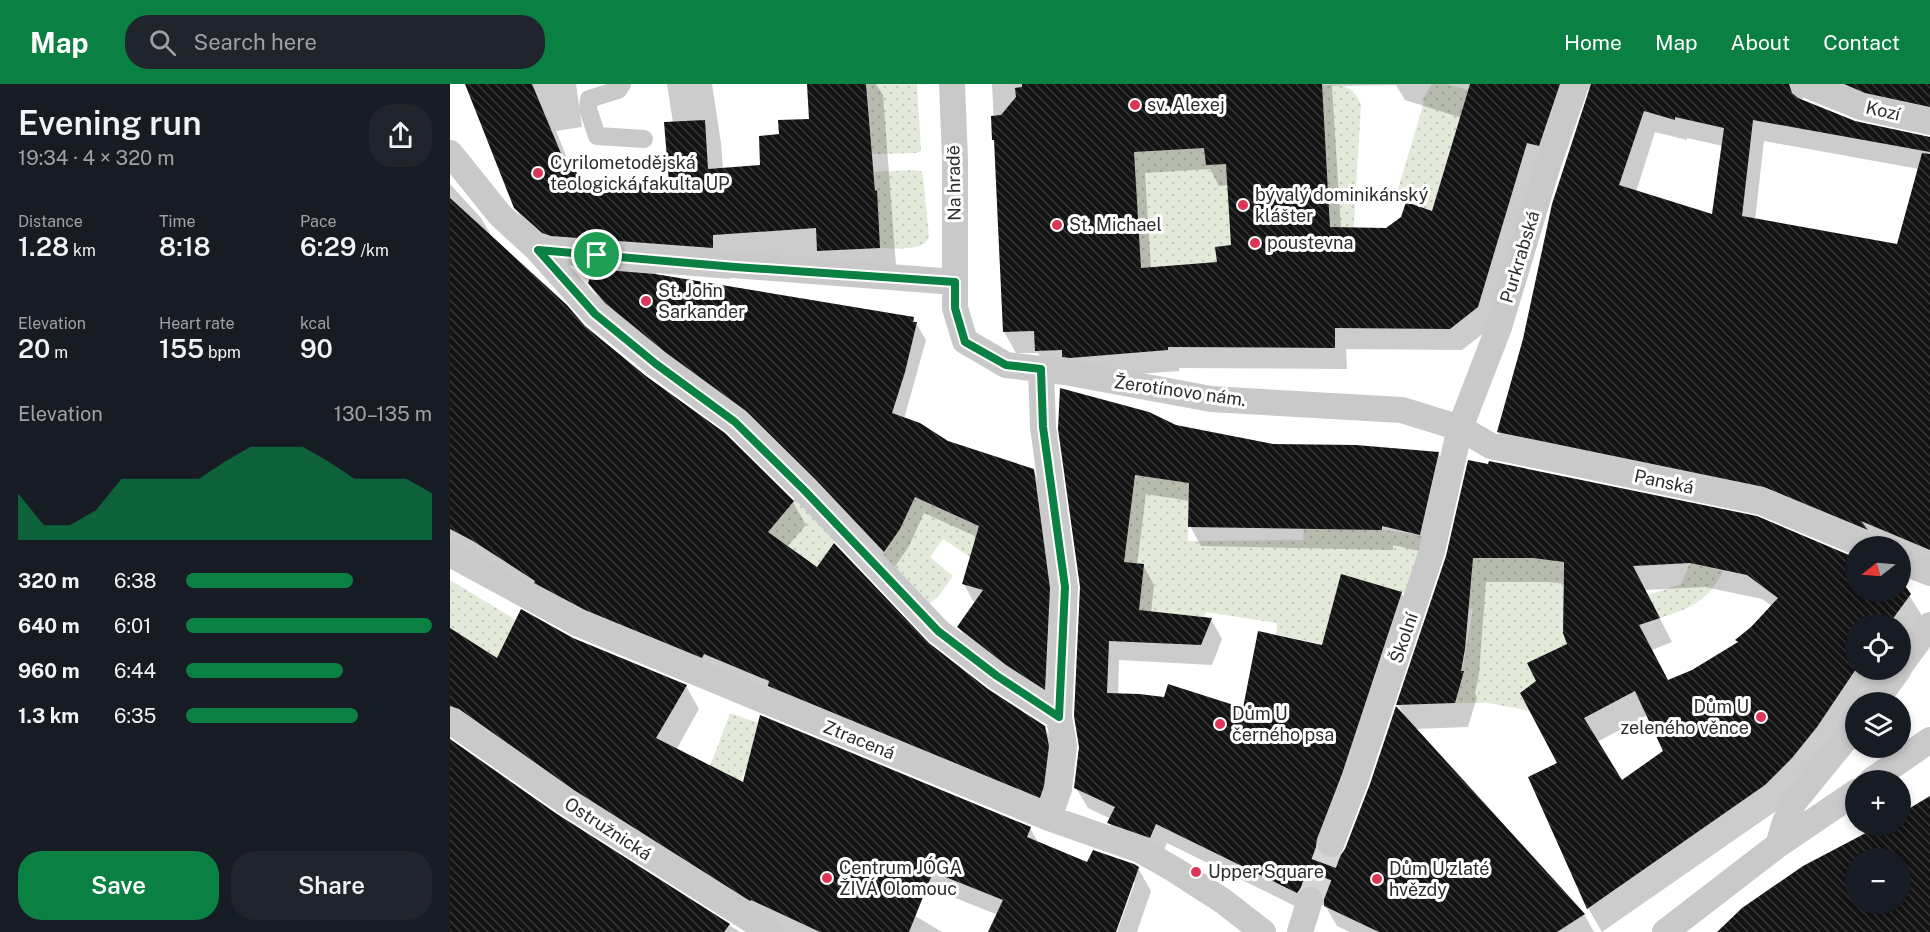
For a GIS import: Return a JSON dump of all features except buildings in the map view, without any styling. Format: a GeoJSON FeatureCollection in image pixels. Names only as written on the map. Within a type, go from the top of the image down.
{"type":"FeatureCollection","features":[{"type":"Feature","properties":{"kind":"street","name":"Na hradě"},"geometry":{"type":"LineString","coordinates":[[952,84],[955,159],[955,282]]}},
{"type":"Feature","properties":{"kind":"street","name":"Purkrabská"},"geometry":{"type":"LineString","coordinates":[[1460,428],[1499,327],[1547,168],[1576,84]]}},
{"type":"Feature","properties":{"kind":"street","name":"Kozí"},"geometry":{"type":"LineString","coordinates":[[1804,84],[1861,107],[1930,122]]}},
{"type":"Feature","properties":{"kind":"street"},"geometry":{"type":"LineString","coordinates":[[450,153],[500,215],[538,250],[595,314],[656,364],[735,422],[805,491],[938,631],[997,676],[1059,717]]}},
{"type":"Feature","properties":{"kind":"street"},"geometry":{"type":"LineString","coordinates":[[538,250],[735,267],[955,282]]}},
{"type":"Feature","properties":{"kind":"street","name":"Žerotínovo nám."},"geometry":{"type":"LineString","coordinates":[[955,282],[955,308],[965,342],[1006,365],[1211,399],[1402,410],[1460,428]]}},
{"type":"Feature","properties":{"kind":"street"},"geometry":{"type":"LineString","coordinates":[[1041,369],[1043,427],[1065,587],[1059,717],[1064,746],[1059,789],[1049,818]]}},
{"type":"Feature","properties":{"kind":"street","name":"Panská"},"geometry":{"type":"LineString","coordinates":[[1460,428],[1491,446],[1761,502],[1845,537]]}},
{"type":"Feature","properties":{"kind":"street","name":"Školní"},"geometry":{"type":"LineString","coordinates":[[1331,844],[1384,709],[1432,551],[1460,428]]}},
{"type":"Feature","properties":{"kind":"street","name":"Ztracená"},"geometry":{"type":"LineString","coordinates":[[450,554],[579,624],[1049,818],[1140,850],[1223,901],[1263,932]]}},
{"type":"Feature","properties":{"kind":"street"},"geometry":{"type":"LineString","coordinates":[[1911,565],[1930,573]]}},
{"type":"Feature","properties":{"kind":"street"},"geometry":{"type":"LineString","coordinates":[[1911,652],[1930,625]]}},
{"type":"Feature","properties":{"kind":"street","name":"Ostružnická"},"geometry":{"type":"LineString","coordinates":[[450,722],[566,802],[770,932]]}},
{"type":"Feature","properties":{"kind":"street"},"geometry":{"type":"LineString","coordinates":[[1778,845],[1794,802],[1845,739]]}},
{"type":"Feature","properties":{"kind":"street"},"geometry":{"type":"LineString","coordinates":[[1886,770],[1930,740]]}},
{"type":"Feature","properties":{"kind":"street"},"geometry":{"type":"LineString","coordinates":[[1665,932],[1778,845],[1845,799]]}},
{"type":"Feature","properties":{"kind":"street"},"geometry":{"type":"LineString","coordinates":[[1300,932],[1310,900]]}},
{"type":"Feature","properties":{"kind":"lane"},"geometry":{"type":"LineString","coordinates":[[622,84],[618,90],[589,99],[588,110],[597,136],[644,139]]}},
{"type":"Feature","properties":{"kind":"green space"},"geometry":{"type":"Polygon","coordinates":[[[867,84],[917,84],[921,151],[872,154],[867,84]]]}},
{"type":"Feature","properties":{"kind":"green space"},"geometry":{"type":"Polygon","coordinates":[[[1432,84],[1447,84],[1468,90],[1432,211],[1395,199],[1424,102],[1422,100],[1432,84]]]}},
{"type":"Feature","properties":{"kind":"green space"},"geometry":{"type":"Polygon","coordinates":[[[1322,85],[1346,87],[1358,97],[1361,104],[1352,256],[1332,255],[1322,85]]]}},
{"type":"Feature","properties":{"kind":"green space"},"geometry":{"type":"Polygon","coordinates":[[[1242,138],[1250,276],[1132,283],[1123,145],[1242,138]]]}},
{"type":"Feature","properties":{"kind":"green space"},"geometry":{"type":"Polygon","coordinates":[[[921,171],[923,175],[929,237],[926,242],[915,247],[880,248],[874,172],[921,171]]]}},
{"type":"Feature","properties":{"kind":"green space"},"geometry":{"type":"Polygon","coordinates":[[[1141,475],[1189,483],[1188,541],[1303,540],[1304,526],[1314,529],[1348,527],[1348,525],[1427,537],[1411,595],[1341,575],[1330,646],[1288,637],[1285,639],[1276,637],[1277,623],[1206,612],[1204,617],[1139,610],[1123,562],[1134,478],[1141,475]]]}},
{"type":"Feature","properties":{"kind":"green space"},"geometry":{"type":"Polygon","coordinates":[[[915,497],[941,509],[994,518],[992,561],[970,557],[943,539],[930,557],[953,576],[938,597],[925,606],[880,559],[900,529],[915,497]]]}},
{"type":"Feature","properties":{"kind":"green space"},"geometry":{"type":"Polygon","coordinates":[[[796,498],[837,538],[817,567],[767,533],[796,498]]]}},
{"type":"Feature","properties":{"kind":"green space"},"geometry":{"type":"Polygon","coordinates":[[[1473,558],[1533,558],[1563,562],[1563,629],[1567,644],[1527,663],[1536,681],[1520,693],[1530,711],[1488,703],[1455,703],[1473,609],[1466,608],[1473,558]]]}},
{"type":"Feature","properties":{"kind":"green space"},"geometry":{"type":"Polygon","coordinates":[[[1690,563],[1723,571],[1712,589],[1698,602],[1660,618],[1648,595],[1681,584],[1690,563]]]}},
{"type":"Feature","properties":{"kind":"green space"},"geometry":{"type":"Polygon","coordinates":[[[450,580],[516,620],[500,652],[499,659],[450,628],[450,580]]]}},
{"type":"Feature","properties":{"kind":"green space"},"geometry":{"type":"Polygon","coordinates":[[[730,713],[758,723],[747,767],[738,786],[709,769],[730,713]]]}},
{"type":"Feature","properties":{"kind":"tunnel"},"geometry":{"type":"LineString","coordinates":[[1310,900],[1331,844]]}},
{"type":"Feature","properties":{"kind":"place","name":"sv. Alexej"},"geometry":{"type":"Point","coordinates":[1135,105]}},
{"type":"Feature","properties":{"kind":"place","name":"Cyrilometodějská teologická fakulta UP"},"geometry":{"type":"Point","coordinates":[538,173]}},
{"type":"Feature","properties":{"kind":"place","name":"bývalý dominikánský klášter"},"geometry":{"type":"Point","coordinates":[1243,205]}},
{"type":"Feature","properties":{"kind":"place","name":"St. Michael"},"geometry":{"type":"Point","coordinates":[1057,225]}},
{"type":"Feature","properties":{"kind":"place","name":"poustevna"},"geometry":{"type":"Point","coordinates":[1255,243]}},
{"type":"Feature","properties":{"kind":"place","name":"St. John Sarkander"},"geometry":{"type":"Point","coordinates":[646,301]}},
{"type":"Feature","properties":{"kind":"place","name":"Dům U zeleného věnce"},"geometry":{"type":"Point","coordinates":[1761,717]}},
{"type":"Feature","properties":{"kind":"place","name":"Dům U černého psa"},"geometry":{"type":"Point","coordinates":[1220,724]}},
{"type":"Feature","properties":{"kind":"place","name":"Upper Square"},"geometry":{"type":"Point","coordinates":[1196,872]}},
{"type":"Feature","properties":{"kind":"place","name":"Centrum JÓGA ŽIVÁ Olomouc"},"geometry":{"type":"Point","coordinates":[827,878]}},
{"type":"Feature","properties":{"kind":"place","name":"Dům U zlaté hvězdy"},"geometry":{"type":"Point","coordinates":[1377,879]}},
{"type":"Feature","properties":{"kind":"route"},"geometry":{"type":"LineString","coordinates":[[538,250],[597,255],[955,282],[955,308],[965,342],[1006,365],[1041,369],[1043,427],[1065,587],[1059,717],[997,676],[938,631],[805,491],[735,422],[656,364],[595,314],[538,250]]}}]}
